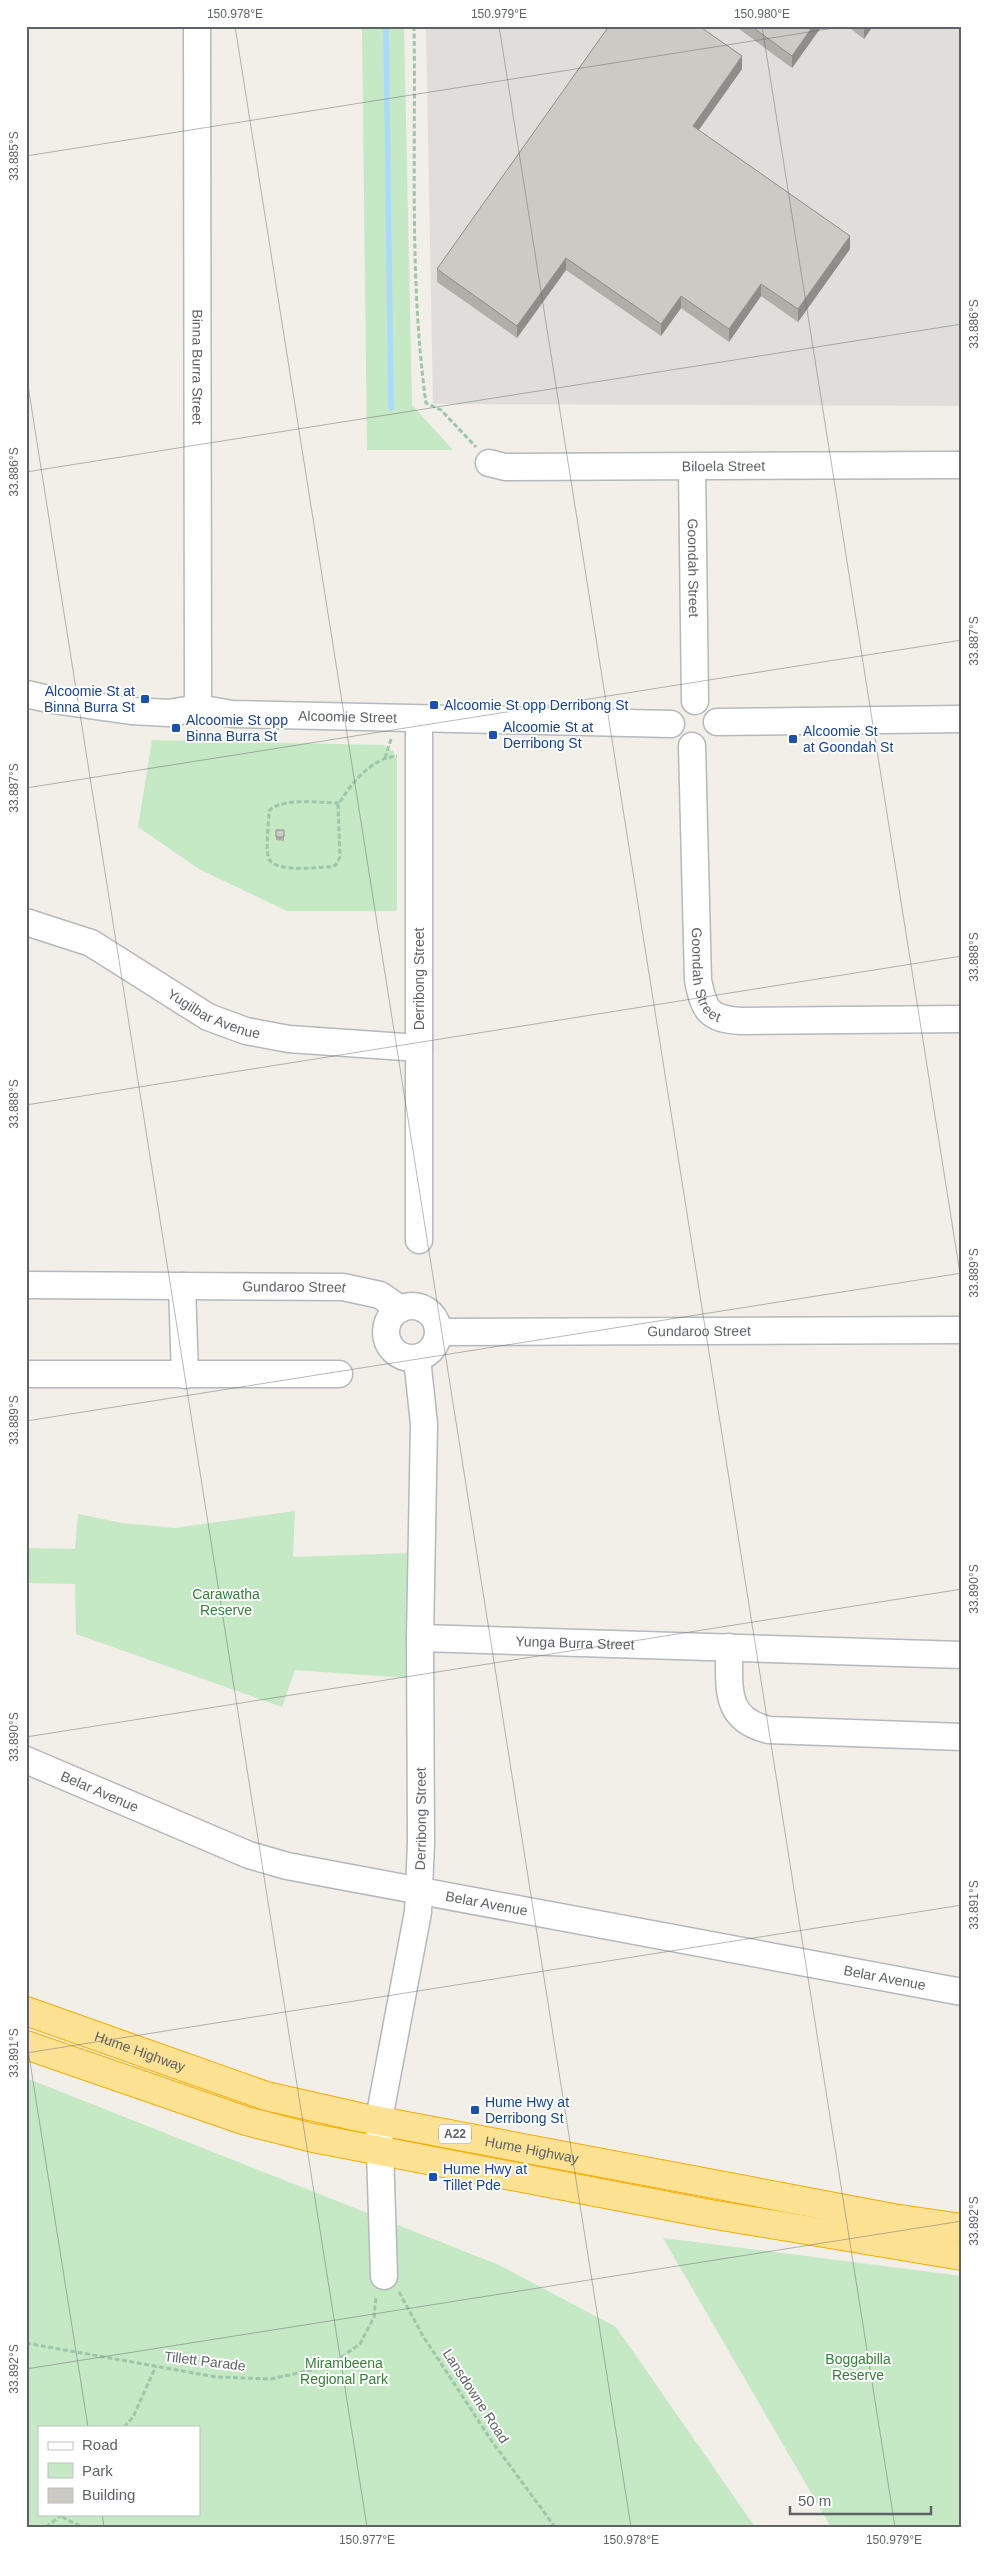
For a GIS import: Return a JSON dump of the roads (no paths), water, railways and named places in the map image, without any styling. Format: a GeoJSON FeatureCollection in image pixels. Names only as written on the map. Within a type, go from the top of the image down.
{"type":"FeatureCollection","features":[{"type":"Feature","properties":{"kind":"highway","name":"Hume Highway"},"geometry":{"type":"LineString","coordinates":[[26,2011],[266,2096],[893,2218],[962,2228]]}},
{"type":"Feature","properties":{"kind":"highway","name":"A22"},"geometry":{"type":"LineString","coordinates":[[26,2045],[246,2120],[313,2138],[710,2214],[962,2256]]}},
{"type":"Feature","properties":{"kind":"street","name":"Binna Burra Street"},"geometry":{"type":"LineString","coordinates":[[197,26],[198,708]]}},
{"type":"Feature","properties":{"kind":"street","name":"Biloela Street"},"geometry":{"type":"LineString","coordinates":[[489,463],[505,467],[958,465]]}},
{"type":"Feature","properties":{"kind":"street","name":"Goondah Street"},"geometry":{"type":"LineString","coordinates":[[692,467],[695,701]]}},
{"type":"Feature","properties":{"kind":"street","name":"Alcoomie Street"},"geometry":{"type":"LineString","coordinates":[[26,694],[53,700],[131,710],[169,712],[198,708],[232,714],[671,724]]}},
{"type":"Feature","properties":{"kind":"street"},"geometry":{"type":"LineString","coordinates":[[695,701],[707,705],[715,715],[717,722],[712,736],[707,742],[692,746],[675,736],[671,724],[675,710],[687,702],[695,701]]}},
{"type":"Feature","properties":{"kind":"street","name":"Derribong Street"},"geometry":{"type":"LineString","coordinates":[[419,719],[419,1240]]}},
{"type":"Feature","properties":{"kind":"street"},"geometry":{"type":"LineString","coordinates":[[717,722],[962,719]]}},
{"type":"Feature","properties":{"kind":"street","name":"Goondah Street"},"geometry":{"type":"LineString","coordinates":[[692,746],[698,980],[702,999],[708,1012],[723,1020],[741,1021],[962,1019]]}},
{"type":"Feature","properties":{"kind":"street","name":"Yugilbar Avenue"},"geometry":{"type":"LineString","coordinates":[[26,922],[91,943],[192,1008],[208,1017],[246,1031],[289,1039],[419,1048]]}},
{"type":"Feature","properties":{"kind":"street","name":"Gundaroo Street"},"geometry":{"type":"LineString","coordinates":[[26,1285],[342,1288],[380,1295],[400,1309]]}},
{"type":"Feature","properties":{"kind":"street"},"geometry":{"type":"LineString","coordinates":[[182,1286],[184,1375]]}},
{"type":"Feature","properties":{"kind":"street"},"geometry":{"type":"LineString","coordinates":[[409,1307],[426,1310],[436,1324],[438,1332],[432,1348],[417,1358],[400,1356],[394,1351],[386,1336],[389,1320],[400,1309],[409,1307]]}},
{"type":"Feature","properties":{"kind":"street","name":"Gundaroo Street"},"geometry":{"type":"LineString","coordinates":[[438,1332],[962,1330]]}},
{"type":"Feature","properties":{"kind":"street","name":"Derribong Street"},"geometry":{"type":"LineString","coordinates":[[384,2276],[378,2150],[379,2119],[415,1927],[421,1843],[420,1638],[424,1424],[417,1358]]}},
{"type":"Feature","properties":{"kind":"street"},"geometry":{"type":"LineString","coordinates":[[26,1374],[339,1374]]}},
{"type":"Feature","properties":{"kind":"street","name":"Yunga Burra Street"},"geometry":{"type":"LineString","coordinates":[[420,1638],[962,1655]]}},
{"type":"Feature","properties":{"kind":"street"},"geometry":{"type":"LineString","coordinates":[[730,1647],[732,1700],[739,1716],[752,1726],[769,1730],[962,1737]]}},
{"type":"Feature","properties":{"kind":"street","name":"Belar Avenue"},"geometry":{"type":"LineString","coordinates":[[26,1760],[249,1855],[287,1866],[418,1892],[962,1992]]}},
{"type":"Feature","properties":{"kind":"waterway"},"geometry":{"type":"LineString","coordinates":[[386,26],[391,408]]}},
{"type":"Feature","properties":{"kind":"place","name":"Alcoomie St at Binna Burra St"},"geometry":{"type":"Point","coordinates":[145,699]}},
{"type":"Feature","properties":{"kind":"place","name":"Alcoomie St opp Derribong St"},"geometry":{"type":"Point","coordinates":[434,705]}},
{"type":"Feature","properties":{"kind":"place","name":"Alcoomie St opp Binna Burra St"},"geometry":{"type":"Point","coordinates":[176,728]}},
{"type":"Feature","properties":{"kind":"place","name":"Alcoomie St at Derribong St"},"geometry":{"type":"Point","coordinates":[493,735]}},
{"type":"Feature","properties":{"kind":"place","name":"Alcoomie St at Goondah St"},"geometry":{"type":"Point","coordinates":[793,739]}},
{"type":"Feature","properties":{"kind":"place","name":"Hume Hwy at Derribong St"},"geometry":{"type":"Point","coordinates":[475,2110]}},
{"type":"Feature","properties":{"kind":"place","name":"Hume Hwy at Tillet Pde"},"geometry":{"type":"Point","coordinates":[433,2177]}},
{"type":"Feature","properties":{"kind":"park label","name":"Carawatha Reserve"},"geometry":{"type":"Point","coordinates":[226,1602]}},
{"type":"Feature","properties":{"kind":"park label","name":"Boggabilla Reserve"},"geometry":{"type":"Point","coordinates":[858,2368]}},
{"type":"Feature","properties":{"kind":"park label","name":"Mirambeena Regional Park"},"geometry":{"type":"Point","coordinates":[344,2372]}}]}
